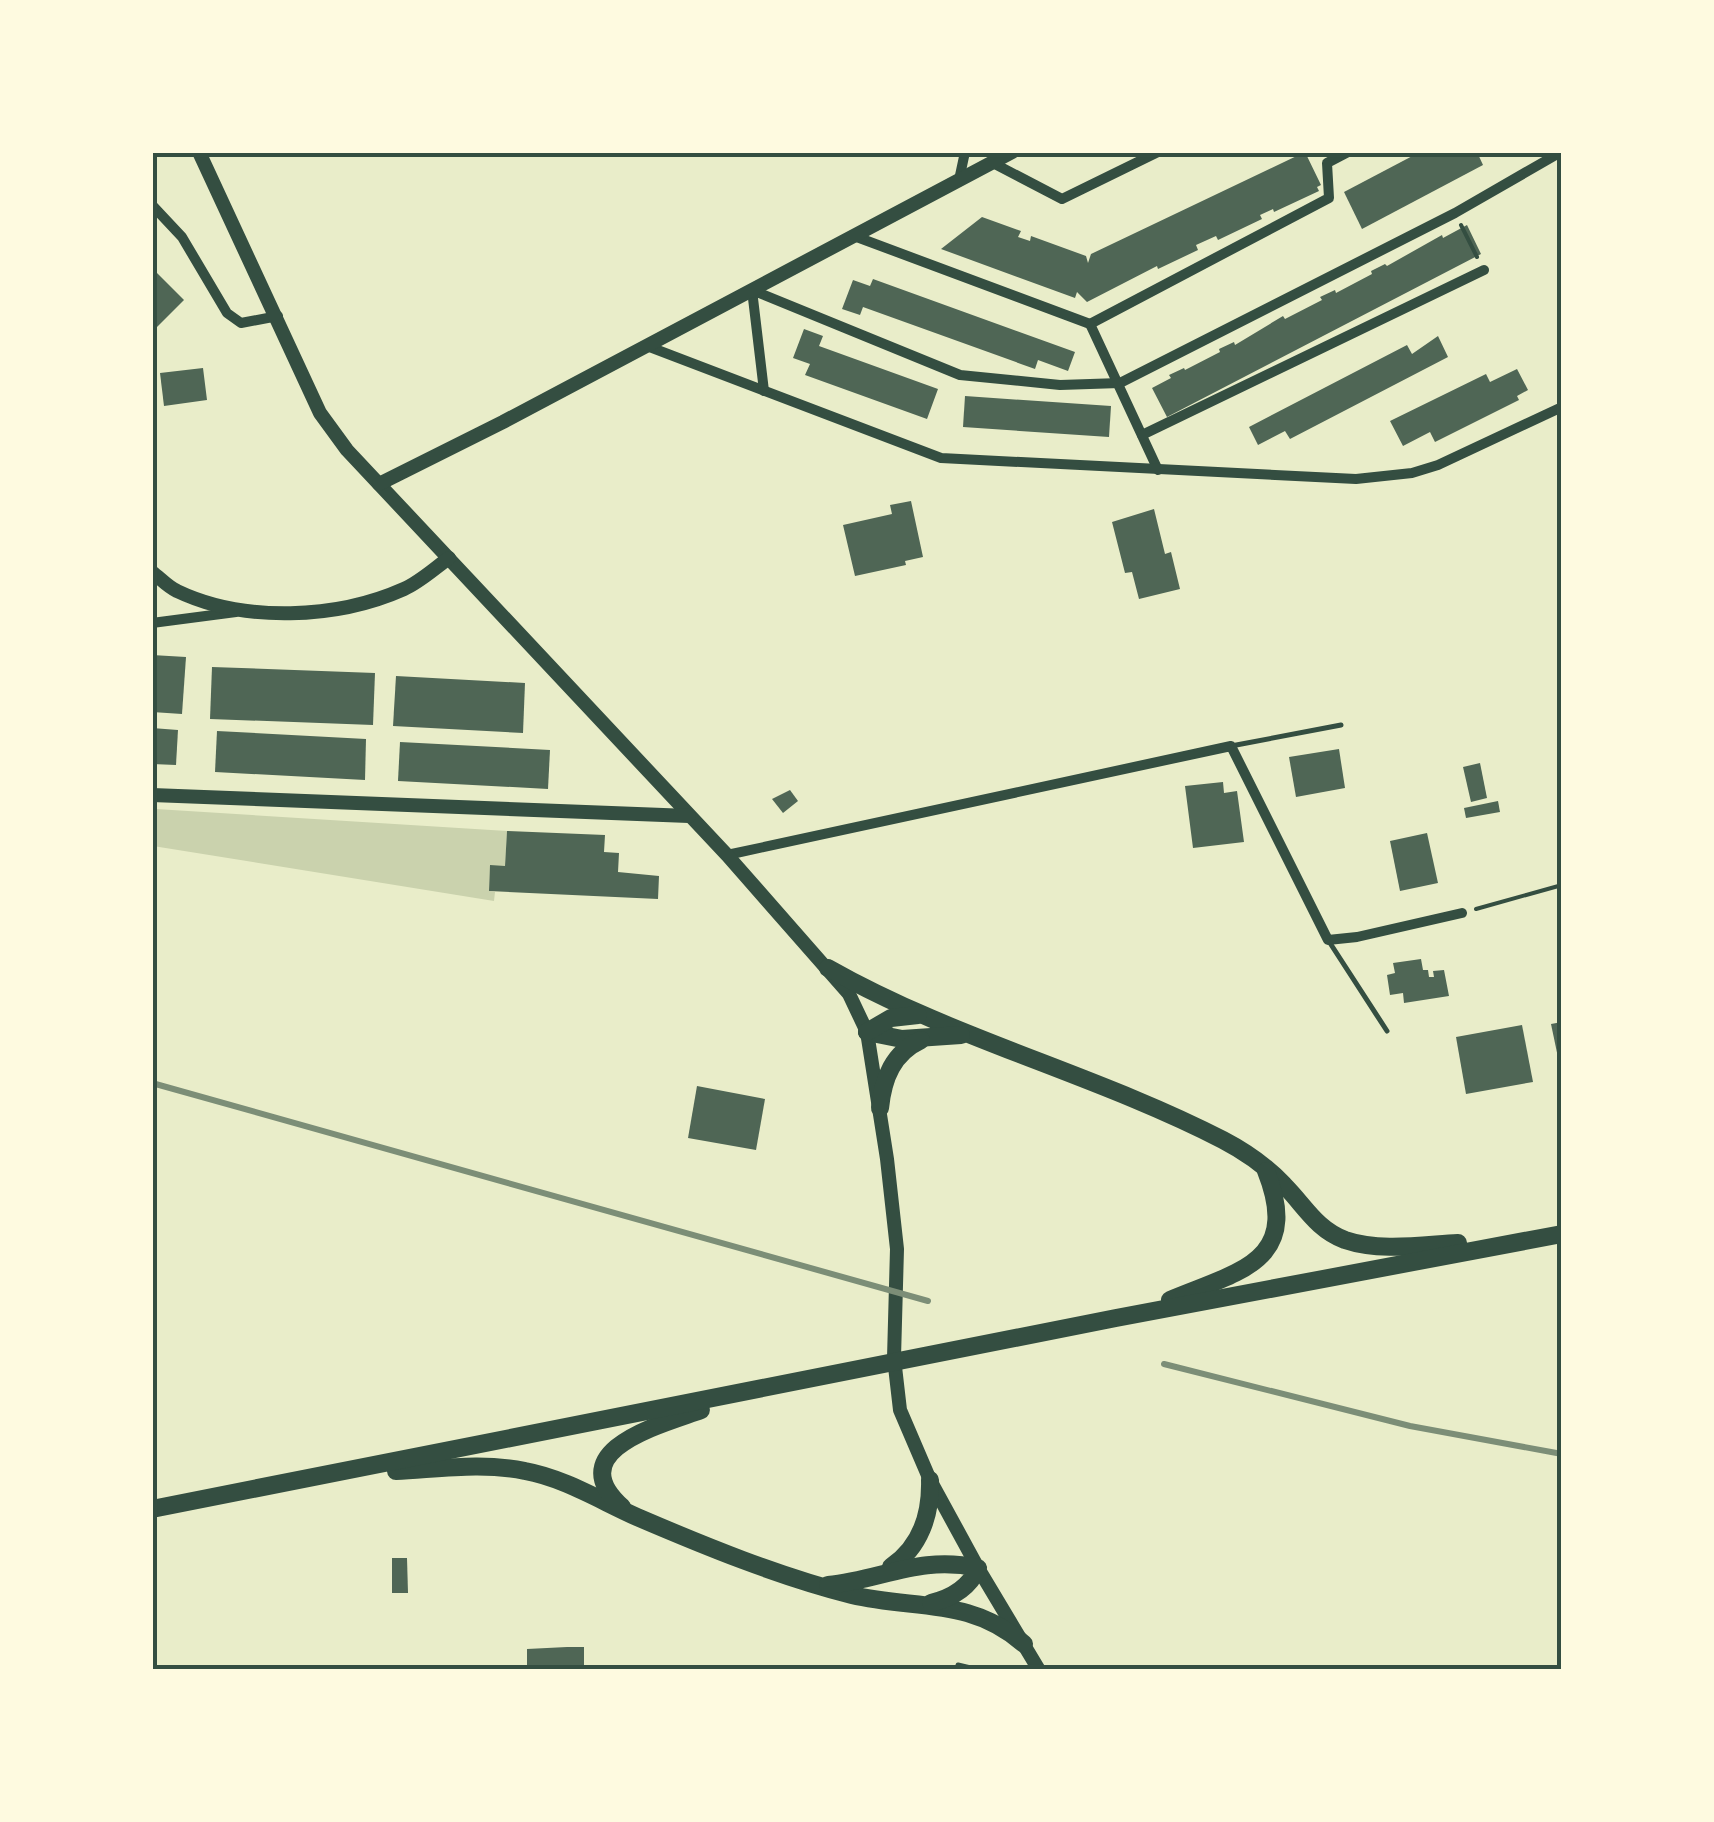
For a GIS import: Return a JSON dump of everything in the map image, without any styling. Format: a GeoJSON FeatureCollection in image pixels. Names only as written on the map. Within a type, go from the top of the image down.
{"type":"FeatureCollection","features":[{"type":"Feature","properties":{"kind":"main road"},"geometry":{"type":"LineString","coordinates":[[828,968],[876,995],[972,1037],[1068,1072],[1218,1138],[1266,1170],[1289,1190],[1314,1221],[1351,1242],[1408,1246],[1560,1234]]}},
{"type":"Feature","properties":{"kind":"main road"},"geometry":{"type":"LineString","coordinates":[[867,1032],[891,1018],[923,1015]]}},
{"type":"Feature","properties":{"kind":"main road"},"geometry":{"type":"LineString","coordinates":[[867,1032],[893,1038],[972,1037]]}},
{"type":"Feature","properties":{"kind":"main road"},"geometry":{"type":"LineString","coordinates":[[880,1108],[885,1081],[894,1062],[912,1044],[927,1038]]}},
{"type":"Feature","properties":{"kind":"main road"},"geometry":{"type":"LineString","coordinates":[[1137,1314],[1234,1273],[1264,1253],[1279,1220],[1277,1200],[1266,1170]]}},
{"type":"Feature","properties":{"kind":"main road"},"geometry":{"type":"LineString","coordinates":[[152,1509],[1560,1234]]}},
{"type":"Feature","properties":{"kind":"main road"},"geometry":{"type":"LineString","coordinates":[[634,1516],[606,1488],[604,1463],[614,1447],[747,1392]]}},
{"type":"Feature","properties":{"kind":"main road"},"geometry":{"type":"LineString","coordinates":[[335,1474],[514,1469],[550,1478],[758,1565],[884,1601],[928,1604],[978,1616],[1024,1644]]}},
{"type":"Feature","properties":{"kind":"main road"},"geometry":{"type":"LineString","coordinates":[[878,1574],[914,1544],[926,1518],[930,1480]]}},
{"type":"Feature","properties":{"kind":"main road"},"geometry":{"type":"LineString","coordinates":[[822,1586],[936,1564],[978,1568],[958,1592],[928,1604]]}},
{"type":"Feature","properties":{"kind":"street"},"geometry":{"type":"LineString","coordinates":[[199,152],[320,413],[346,450],[726,854],[849,994],[867,1032],[880,1108],[897,1248],[894,1358],[904,1426],[978,1568],[1040,1670]]}},
{"type":"Feature","properties":{"kind":"street"},"geometry":{"type":"LineString","coordinates":[[960,180],[965,152]]}},
{"type":"Feature","properties":{"kind":"street"},"geometry":{"type":"LineString","coordinates":[[378,484],[504,422],[1012,152]]}},
{"type":"Feature","properties":{"kind":"street"},"geometry":{"type":"LineString","coordinates":[[993,163],[1062,198],[1158,152]]}},
{"type":"Feature","properties":{"kind":"street"},"geometry":{"type":"LineString","coordinates":[[1090,324],[1329,198],[1324,158],[1348,152]]}},
{"type":"Feature","properties":{"kind":"street"},"geometry":{"type":"LineString","coordinates":[[752,290],[960,374],[1060,385],[1120,383],[1455,213],[1560,152]]}},
{"type":"Feature","properties":{"kind":"street"},"geometry":{"type":"LineString","coordinates":[[152,205],[182,237],[226,313],[241,322],[278,316]]}},
{"type":"Feature","properties":{"kind":"street"},"geometry":{"type":"LineString","coordinates":[[854,236],[1090,324],[1158,470]]}},
{"type":"Feature","properties":{"kind":"street"},"geometry":{"type":"LineString","coordinates":[[1142,435],[1484,270]]}},
{"type":"Feature","properties":{"kind":"street"},"geometry":{"type":"LineString","coordinates":[[752,290],[764,392]]}},
{"type":"Feature","properties":{"kind":"street"},"geometry":{"type":"LineString","coordinates":[[647,346],[941,458],[1356,479],[1412,473],[1438,465],[1562,407]]}},
{"type":"Feature","properties":{"kind":"street"},"geometry":{"type":"LineString","coordinates":[[152,623],[242,611],[353,607],[408,588],[449,558]]}},
{"type":"Feature","properties":{"kind":"street"},"geometry":{"type":"LineString","coordinates":[[152,572],[175,590],[242,611]]}},
{"type":"Feature","properties":{"kind":"street"},"geometry":{"type":"LineString","coordinates":[[726,854],[1231,746],[1328,940],[1462,913]]}},
{"type":"Feature","properties":{"kind":"street"},"geometry":{"type":"LineString","coordinates":[[152,794],[690,816]]}},
{"type":"Feature","properties":{"kind":"lane"},"geometry":{"type":"LineString","coordinates":[[1231,746],[1341,725]]}},
{"type":"Feature","properties":{"kind":"lane"},"geometry":{"type":"LineString","coordinates":[[1328,940],[1387,1031]]}},
{"type":"Feature","properties":{"kind":"lane"},"geometry":{"type":"LineString","coordinates":[[958,1665],[979,1670]]}},
{"type":"Feature","properties":{"kind":"path"},"geometry":{"type":"LineString","coordinates":[[1455,213],[1484,270]]}},
{"type":"Feature","properties":{"kind":"path"},"geometry":{"type":"LineString","coordinates":[[1462,913],[1562,885]]}},
{"type":"Feature","properties":{"kind":"green space"},"geometry":{"type":"Polygon","coordinates":[[[156,809],[507,831],[505,866],[490,866],[489,891],[495,892],[494,901],[153,846],[156,809]]]}},
{"type":"Feature","properties":{"kind":"building"},"geometry":{"type":"Polygon","coordinates":[[[1305,152],[1321,185],[1317,187],[1319,191],[1260,215],[1262,219],[1218,240],[1216,236],[1196,245],[1198,250],[1087,302],[1077,292],[1075,298],[941,249],[982,217],[1021,231],[1018,237],[1030,241],[1031,236],[1086,256],[1088,263],[1091,254],[1305,152]]]}},
{"type":"Feature","properties":{"kind":"building"},"geometry":{"type":"Polygon","coordinates":[[[1420,152],[1477,152],[1483,165],[1362,229],[1344,192],[1420,152]]]}},
{"type":"Feature","properties":{"kind":"building"},"geometry":{"type":"Polygon","coordinates":[[[1467,225],[1481,254],[1167,417],[1152,388],[1171,378],[1169,375],[1467,225]]]}},
{"type":"Feature","properties":{"kind":"building"},"geometry":{"type":"Polygon","coordinates":[[[152,268],[184,300],[152,332],[152,268]]]}},
{"type":"Feature","properties":{"kind":"building"},"geometry":{"type":"Polygon","coordinates":[[[873,279],[1075,352],[1068,371],[1038,360],[1035,369],[863,307],[860,315],[842,309],[853,280],[870,286],[873,279]]]}},
{"type":"Feature","properties":{"kind":"building"},"geometry":{"type":"Polygon","coordinates":[[[804,329],[823,336],[819,346],[938,389],[927,419],[805,375],[810,364],[793,358],[804,329]]]}},
{"type":"Feature","properties":{"kind":"building"},"geometry":{"type":"Polygon","coordinates":[[[1438,336],[1448,357],[1290,439],[1285,431],[1258,445],[1249,427],[1407,345],[1412,354],[1438,336]]]}},
{"type":"Feature","properties":{"kind":"building"},"geometry":{"type":"Polygon","coordinates":[[[203,368],[207,400],[164,406],[160,373],[203,368]]]}},
{"type":"Feature","properties":{"kind":"building"},"geometry":{"type":"Polygon","coordinates":[[[1517,369],[1528,390],[1517,396],[1519,400],[1435,442],[1430,432],[1403,446],[1390,421],[1486,374],[1490,382],[1517,369]]]}},
{"type":"Feature","properties":{"kind":"building"},"geometry":{"type":"Polygon","coordinates":[[[965,396],[1111,406],[1109,437],[963,427],[965,396]]]}},
{"type":"Feature","properties":{"kind":"building"},"geometry":{"type":"Polygon","coordinates":[[[911,501],[923,557],[905,561],[906,565],[855,576],[843,525],[892,514],[890,505],[911,501]]]}},
{"type":"Feature","properties":{"kind":"building"},"geometry":{"type":"Polygon","coordinates":[[[1154,509],[1165,554],[1171,552],[1180,589],[1139,599],[1132,572],[1125,573],[1112,522],[1154,509]]]}},
{"type":"Feature","properties":{"kind":"building"},"geometry":{"type":"Polygon","coordinates":[[[152,655],[186,657],[182,714],[152,712],[152,655]]]}},
{"type":"Feature","properties":{"kind":"building"},"geometry":{"type":"Polygon","coordinates":[[[212,667],[375,673],[373,725],[210,719],[212,667]]]}},
{"type":"Feature","properties":{"kind":"building"},"geometry":{"type":"Polygon","coordinates":[[[396,676],[525,683],[523,733],[393,726],[396,676]]]}},
{"type":"Feature","properties":{"kind":"building"},"geometry":{"type":"Polygon","coordinates":[[[152,728],[178,730],[176,765],[152,764],[152,728]]]}},
{"type":"Feature","properties":{"kind":"building"},"geometry":{"type":"Polygon","coordinates":[[[217,731],[366,739],[365,780],[215,772],[217,731]]]}},
{"type":"Feature","properties":{"kind":"building"},"geometry":{"type":"Polygon","coordinates":[[[400,742],[550,750],[548,789],[398,781],[400,742]]]}},
{"type":"Feature","properties":{"kind":"building"},"geometry":{"type":"Polygon","coordinates":[[[1339,749],[1345,788],[1296,797],[1289,757],[1339,749]]]}},
{"type":"Feature","properties":{"kind":"building"},"geometry":{"type":"Polygon","coordinates":[[[1480,763],[1487,798],[1471,802],[1463,767],[1480,763]]]}},
{"type":"Feature","properties":{"kind":"building"},"geometry":{"type":"Polygon","coordinates":[[[1223,782],[1224,793],[1237,791],[1244,842],[1193,848],[1185,786],[1223,782]]]}},
{"type":"Feature","properties":{"kind":"building"},"geometry":{"type":"Polygon","coordinates":[[[790,790],[798,801],[783,813],[772,799],[790,790]]]}},
{"type":"Feature","properties":{"kind":"building"},"geometry":{"type":"Polygon","coordinates":[[[1498,801],[1500,812],[1466,818],[1464,808],[1498,801]]]}},
{"type":"Feature","properties":{"kind":"building"},"geometry":{"type":"Polygon","coordinates":[[[507,831],[605,835],[604,852],[619,853],[618,872],[659,876],[658,899],[489,891],[490,865],[505,866],[507,831]]]}},
{"type":"Feature","properties":{"kind":"building"},"geometry":{"type":"Polygon","coordinates":[[[1427,833],[1438,883],[1400,891],[1390,841],[1427,833]]]}},
{"type":"Feature","properties":{"kind":"building"},"geometry":{"type":"Polygon","coordinates":[[[1421,959],[1429,977],[1434,977],[1433,971],[1444,970],[1449,996],[1404,1003],[1403,993],[1390,995],[1387,975],[1395,973],[1393,963],[1421,959]]]}},
{"type":"Feature","properties":{"kind":"building"},"geometry":{"type":"Polygon","coordinates":[[[1562,1022],[1562,1067],[1560,1067],[1551,1024],[1562,1022]]]}},
{"type":"Feature","properties":{"kind":"building"},"geometry":{"type":"Polygon","coordinates":[[[1522,1025],[1533,1082],[1466,1094],[1456,1037],[1522,1025]]]}},
{"type":"Feature","properties":{"kind":"building"},"geometry":{"type":"Polygon","coordinates":[[[697,1086],[765,1099],[756,1150],[688,1138],[697,1086]]]}},
{"type":"Feature","properties":{"kind":"building"},"geometry":{"type":"Polygon","coordinates":[[[392,1558],[407,1558],[408,1593],[392,1593],[392,1558]]]}},
{"type":"Feature","properties":{"kind":"building"},"geometry":{"type":"Polygon","coordinates":[[[584,1647],[584,1670],[527,1670],[527,1649],[584,1647]]]}},
{"type":"Feature","properties":{"kind":"railway"},"geometry":{"type":"LineString","coordinates":[[152,1083],[928,1301]]}},
{"type":"Feature","properties":{"kind":"railway"},"geometry":{"type":"LineString","coordinates":[[1164,1364],[1410,1426],[1562,1454]]}}]}
